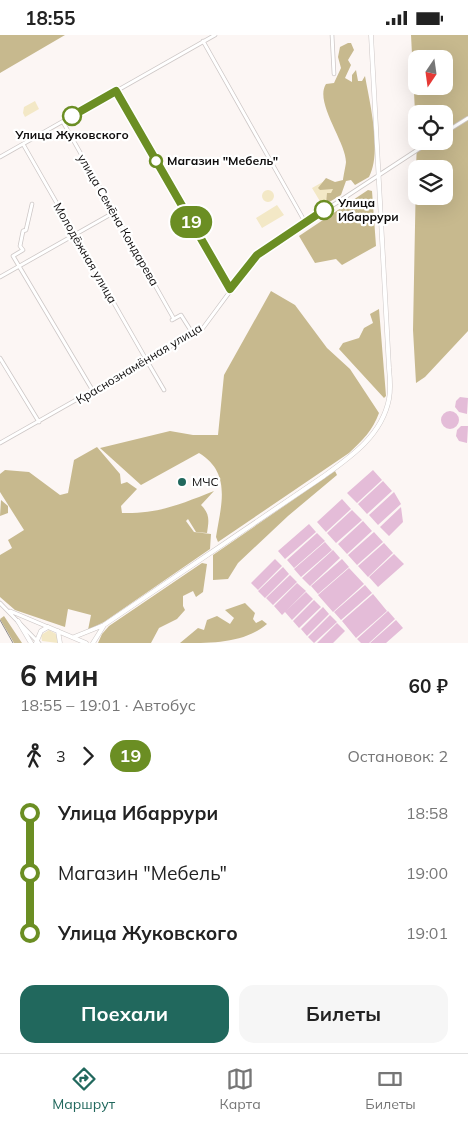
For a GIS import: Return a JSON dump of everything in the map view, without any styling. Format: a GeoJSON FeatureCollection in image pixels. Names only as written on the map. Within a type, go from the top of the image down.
{"type":"FeatureCollection","features":[{"type":"Feature","properties":{"kind":"main road"},"geometry":{"type":"LineString","coordinates":[[74,637],[104,625],[352,455],[384,419],[390,397],[390,368],[371,35]]}},
{"type":"Feature","properties":{"kind":"main road"},"geometry":{"type":"LineString","coordinates":[[18,621],[31,643]]}},
{"type":"Feature","properties":{"kind":"main road"},"geometry":{"type":"LineString","coordinates":[[93,643],[104,625]]}},
{"type":"Feature","properties":{"kind":"main road"},"geometry":{"type":"LineString","coordinates":[[37,642],[41,631],[48,627],[86,643]]}},
{"type":"Feature","properties":{"kind":"main road"},"geometry":{"type":"LineString","coordinates":[[58,630],[60,643]]}},
{"type":"Feature","properties":{"kind":"street"},"geometry":{"type":"LineString","coordinates":[[0,157],[215,35]]}},
{"type":"Feature","properties":{"kind":"street"},"geometry":{"type":"LineString","coordinates":[[332,35],[334,73]]}},
{"type":"Feature","properties":{"kind":"street"},"geometry":{"type":"LineString","coordinates":[[203,41],[305,223]]}},
{"type":"Feature","properties":{"kind":"street"},"geometry":{"type":"LineString","coordinates":[[116,91],[230,289]]}},
{"type":"Feature","properties":{"kind":"street"},"geometry":{"type":"LineString","coordinates":[[453,127],[468,118]]}},
{"type":"Feature","properties":{"kind":"street","name":"улица Семёна Кондарева"},"geometry":{"type":"LineString","coordinates":[[62,121],[173,320],[181,315],[193,334]]}},
{"type":"Feature","properties":{"kind":"street","name":"Молодёжная улица"},"geometry":{"type":"LineString","coordinates":[[23,144],[164,390]]}},
{"type":"Feature","properties":{"kind":"street","name":"Краснознамённая улица"},"geometry":{"type":"LineString","coordinates":[[0,443],[147,361],[205,326],[230,289],[257,255],[417,150]]}},
{"type":"Feature","properties":{"kind":"street"},"geometry":{"type":"LineString","coordinates":[[32,204],[20,246],[23,250],[12,256],[93,391]]}},
{"type":"Feature","properties":{"kind":"street"},"geometry":{"type":"LineString","coordinates":[[0,277],[113,213]]}},
{"type":"Feature","properties":{"kind":"street"},"geometry":{"type":"LineString","coordinates":[[0,357],[38,422]]}},
{"type":"Feature","properties":{"kind":"street"},"geometry":{"type":"LineString","coordinates":[[0,603],[37,642]]}},
{"type":"Feature","properties":{"kind":"street"},"geometry":{"type":"LineString","coordinates":[[7,610],[48,627]]}},
{"type":"Feature","properties":{"kind":"shaded area"},"geometry":{"type":"Polygon","coordinates":[[[0,35],[65,35],[0,73],[0,35]]]}},
{"type":"Feature","properties":{"kind":"shaded area"},"geometry":{"type":"Polygon","coordinates":[[[411,35],[468,35],[468,331],[425,377],[416,383],[413,330],[415,205],[453,205],[453,160],[416,160],[417,150],[453,150],[453,105],[415,105],[414,95],[453,95],[453,50],[412,50],[411,35]]]}},
{"type":"Feature","properties":{"kind":"shaded area"},"geometry":{"type":"Polygon","coordinates":[[[351,43],[354,50],[348,60],[351,65],[345,78],[352,82],[352,75],[356,70],[358,81],[362,81],[365,76],[374,128],[375,155],[369,177],[355,185],[351,180],[346,181],[341,195],[326,204],[327,193],[331,193],[333,189],[320,190],[318,188],[326,178],[335,182],[343,180],[346,162],[345,154],[327,111],[323,92],[326,84],[334,83],[341,68],[338,57],[340,47],[351,43]]]}},
{"type":"Feature","properties":{"kind":"shaded area"},"geometry":{"type":"Polygon","coordinates":[[[35,101],[39,109],[25,117],[23,113],[24,107],[35,101]]]}},
{"type":"Feature","properties":{"kind":"shaded area"},"geometry":{"type":"Polygon","coordinates":[[[328,179],[337,193],[321,203],[312,188],[328,179]]]}},
{"type":"Feature","properties":{"kind":"shaded area"},"geometry":{"type":"Polygon","coordinates":[[[270,190],[273,191],[273,201],[266,202],[263,201],[262,194],[263,191],[270,190]]]}},
{"type":"Feature","properties":{"kind":"shaded area"},"geometry":{"type":"Polygon","coordinates":[[[368,190],[372,191],[376,246],[342,265],[336,259],[315,263],[299,236],[368,190]]]}},
{"type":"Feature","properties":{"kind":"shaded area"},"geometry":{"type":"Polygon","coordinates":[[[277,205],[284,215],[262,228],[256,218],[277,205]]]}},
{"type":"Feature","properties":{"kind":"shaded area"},"geometry":{"type":"Polygon","coordinates":[[[271,291],[295,305],[327,348],[350,369],[379,413],[367,435],[349,453],[218,542],[216,537],[222,502],[220,480],[216,470],[209,461],[199,453],[141,485],[100,448],[170,431],[193,435],[218,435],[224,375],[271,291]]]}},
{"type":"Feature","properties":{"kind":"shaded area"},"geometry":{"type":"Polygon","coordinates":[[[379,309],[386,396],[384,398],[339,349],[343,343],[359,338],[364,328],[373,323],[370,314],[379,309]]]}},
{"type":"Feature","properties":{"kind":"shaded area"},"geometry":{"type":"Polygon","coordinates":[[[460,397],[468,398],[467,414],[459,412],[455,407],[456,401],[460,397]]]}},
{"type":"Feature","properties":{"kind":"shaded area"},"geometry":{"type":"Polygon","coordinates":[[[450,411],[456,414],[459,420],[456,426],[450,429],[444,426],[441,420],[444,414],[450,411]]]}},
{"type":"Feature","properties":{"kind":"shaded area"},"geometry":{"type":"Polygon","coordinates":[[[461,426],[468,426],[467,443],[459,441],[456,436],[457,430],[461,426]]]}},
{"type":"Feature","properties":{"kind":"shaded area"},"geometry":{"type":"Polygon","coordinates":[[[97,447],[120,474],[121,484],[127,482],[137,489],[121,506],[122,513],[158,510],[214,491],[201,505],[208,517],[207,533],[196,532],[188,519],[186,521],[194,532],[211,534],[210,549],[104,622],[88,630],[91,615],[68,609],[65,627],[15,610],[0,597],[0,555],[12,548],[8,540],[24,530],[0,492],[0,474],[5,470],[29,472],[60,495],[68,493],[74,460],[97,447]]]}},
{"type":"Feature","properties":{"kind":"shaded area"},"geometry":{"type":"Polygon","coordinates":[[[373,470],[382,480],[357,503],[347,493],[373,470]]]}},
{"type":"Feature","properties":{"kind":"shaded area"},"geometry":{"type":"Polygon","coordinates":[[[335,471],[337,475],[288,516],[238,563],[228,579],[213,580],[213,555],[335,471]]]}},
{"type":"Feature","properties":{"kind":"shaded area"},"geometry":{"type":"Polygon","coordinates":[[[383,481],[392,491],[367,514],[358,504],[383,481]]]}},
{"type":"Feature","properties":{"kind":"shaded area"},"geometry":{"type":"Polygon","coordinates":[[[394,492],[401,504],[378,525],[369,515],[394,492]]]}},
{"type":"Feature","properties":{"kind":"shaded area"},"geometry":{"type":"Polygon","coordinates":[[[342,499],[351,509],[326,532],[317,522],[342,499]]]}},
{"type":"Feature","properties":{"kind":"shaded area"},"geometry":{"type":"Polygon","coordinates":[[[1,500],[8,506],[8,513],[0,516],[1,500]]]}},
{"type":"Feature","properties":{"kind":"shaded area"},"geometry":{"type":"Polygon","coordinates":[[[401,507],[403,522],[389,536],[380,527],[401,507]]]}},
{"type":"Feature","properties":{"kind":"shaded area"},"geometry":{"type":"Polygon","coordinates":[[[352,510],[362,520],[336,543],[327,533],[352,510]]]}},
{"type":"Feature","properties":{"kind":"shaded area"},"geometry":{"type":"Polygon","coordinates":[[[363,521],[372,531],[347,554],[338,544],[363,521]]]}},
{"type":"Feature","properties":{"kind":"shaded area"},"geometry":{"type":"Polygon","coordinates":[[[309,524],[316,532],[285,559],[278,551],[309,524]]]}},
{"type":"Feature","properties":{"kind":"shaded area"},"geometry":{"type":"Polygon","coordinates":[[[374,532],[383,542],[357,565],[348,555],[374,532]]]}},
{"type":"Feature","properties":{"kind":"shaded area"},"geometry":{"type":"Polygon","coordinates":[[[317,533],[325,541],[294,568],[287,560],[317,533]]]}},
{"type":"Feature","properties":{"kind":"shaded area"},"geometry":{"type":"Polygon","coordinates":[[[325,542],[332,550],[301,577],[294,569],[325,542]]]}},
{"type":"Feature","properties":{"kind":"shaded area"},"geometry":{"type":"Polygon","coordinates":[[[384,543],[393,553],[368,577],[358,566],[384,543]]]}},
{"type":"Feature","properties":{"kind":"shaded area"},"geometry":{"type":"Polygon","coordinates":[[[333,550],[340,558],[310,586],[302,578],[333,550]]]}},
{"type":"Feature","properties":{"kind":"shaded area"},"geometry":{"type":"Polygon","coordinates":[[[394,554],[404,564],[378,587],[369,577],[394,554]]]}},
{"type":"Feature","properties":{"kind":"shaded area"},"geometry":{"type":"Polygon","coordinates":[[[275,559],[282,566],[258,590],[251,583],[275,559]]]}},
{"type":"Feature","properties":{"kind":"shaded area"},"geometry":{"type":"Polygon","coordinates":[[[342,559],[349,567],[318,594],[311,586],[342,559]]]}},
{"type":"Feature","properties":{"kind":"shaded area"},"geometry":{"type":"Polygon","coordinates":[[[202,563],[207,564],[203,592],[196,597],[193,591],[183,596],[185,610],[177,619],[159,628],[151,643],[98,643],[102,634],[109,626],[202,563]]]}},
{"type":"Feature","properties":{"kind":"shaded area"},"geometry":{"type":"Polygon","coordinates":[[[283,567],[289,574],[265,598],[258,591],[283,567]]]}},
{"type":"Feature","properties":{"kind":"shaded area"},"geometry":{"type":"Polygon","coordinates":[[[349,568],[364,584],[333,612],[318,595],[349,568]]]}},
{"type":"Feature","properties":{"kind":"shaded area"},"geometry":{"type":"Polygon","coordinates":[[[290,575],[297,582],[273,605],[266,598],[290,575]]]}},
{"type":"Feature","properties":{"kind":"shaded area"},"geometry":{"type":"Polygon","coordinates":[[[297,583],[306,591],[287,610],[306,592],[313,599],[292,620],[285,612],[282,615],[274,606],[297,583]]]}},
{"type":"Feature","properties":{"kind":"shaded area"},"geometry":{"type":"Polygon","coordinates":[[[365,585],[372,593],[341,620],[334,612],[365,585]]]}},
{"type":"Feature","properties":{"kind":"shaded area"},"geometry":{"type":"Polygon","coordinates":[[[373,594],[387,611],[356,638],[342,621],[373,594]]]}},
{"type":"Feature","properties":{"kind":"shaded area"},"geometry":{"type":"Polygon","coordinates":[[[314,600],[321,607],[299,628],[293,621],[314,600]]]}},
{"type":"Feature","properties":{"kind":"shaded area"},"geometry":{"type":"Polygon","coordinates":[[[245,603],[255,613],[253,619],[256,623],[262,620],[267,624],[248,635],[227,641],[180,643],[198,628],[204,630],[207,620],[217,616],[230,624],[234,618],[225,610],[245,603]]]}},
{"type":"Feature","properties":{"kind":"shaded area"},"geometry":{"type":"Polygon","coordinates":[[[323,607],[329,614],[307,636],[301,629],[323,607]]]}},
{"type":"Feature","properties":{"kind":"shaded area"},"geometry":{"type":"Polygon","coordinates":[[[388,611],[395,619],[369,643],[361,643],[357,639],[388,611]]]}},
{"type":"Feature","properties":{"kind":"shaded area"},"geometry":{"type":"Polygon","coordinates":[[[330,615],[337,622],[314,643],[308,637],[330,615]]]}},
{"type":"Feature","properties":{"kind":"shaded area"},"geometry":{"type":"Polygon","coordinates":[[[4,616],[22,643],[14,643],[0,619],[4,616]]]}},
{"type":"Feature","properties":{"kind":"shaded area"},"geometry":{"type":"Polygon","coordinates":[[[396,620],[403,628],[386,643],[370,643],[396,620]]]}},
{"type":"Feature","properties":{"kind":"shaded area"},"geometry":{"type":"Polygon","coordinates":[[[337,623],[345,631],[333,643],[317,643],[337,623]]]}},
{"type":"Feature","properties":{"kind":"shaded area"},"geometry":{"type":"Polygon","coordinates":[[[49,630],[58,635],[58,643],[42,641],[41,635],[49,630]]]}},
{"type":"Feature","properties":{"kind":"tram line"},"geometry":{"type":"LineString","coordinates":[[0,620],[13,643]]}},
{"type":"Feature","properties":{"kind":"bus line","name":"19"},"geometry":{"type":"LineString","coordinates":[[72,116],[116,91],[230,289],[257,255],[324,210]]}},
{"type":"Feature","properties":{"kind":"place","name":"Улица Жуковского"},"geometry":{"type":"Point","coordinates":[72,116]}},
{"type":"Feature","properties":{"kind":"place","name":"Магазин \"Мебель\""},"geometry":{"type":"Point","coordinates":[156,161]}},
{"type":"Feature","properties":{"kind":"place","name":"Улица Ибаррури"},"geometry":{"type":"Point","coordinates":[324,210]}},
{"type":"Feature","properties":{"kind":"place","name":"МЧС"},"geometry":{"type":"Point","coordinates":[182,482]}}]}
